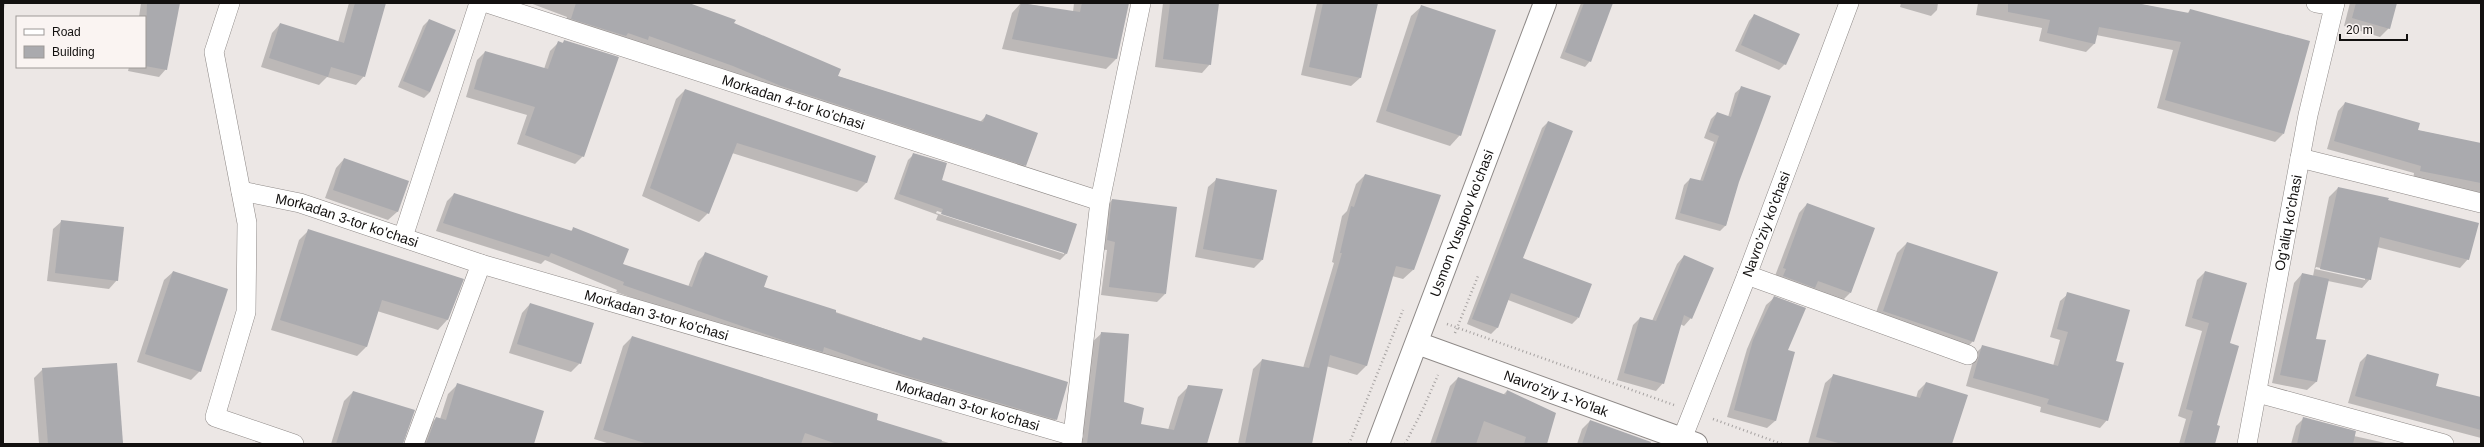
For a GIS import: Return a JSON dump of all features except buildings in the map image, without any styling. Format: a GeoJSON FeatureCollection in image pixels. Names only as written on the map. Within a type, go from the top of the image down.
{"type":"FeatureCollection","features":[{"type":"Feature","properties":{"kind":"main road","name":"Usmon Yusupov ko'chasi"},"geometry":{"type":"LineString","coordinates":[[1378,444],[1545,3]]}},
{"type":"Feature","properties":{"kind":"main road","name":"Navro'ziy 1-Yo'lak"},"geometry":{"type":"LineString","coordinates":[[1417,343],[1686,442]]}},
{"type":"Feature","properties":{"kind":"street"},"geometry":{"type":"LineString","coordinates":[[230,3],[214,52],[247,223],[246,312],[215,417],[294,444]]}},
{"type":"Feature","properties":{"kind":"street"},"geometry":{"type":"LineString","coordinates":[[403,237],[479,3]]}},
{"type":"Feature","properties":{"kind":"street","name":"Morkadan 4-tor ko'chasi"},"geometry":{"type":"LineString","coordinates":[[487,3],[1100,201]]}},
{"type":"Feature","properties":{"kind":"street"},"geometry":{"type":"LineString","coordinates":[[1072,440],[1100,201],[1141,3]]}},
{"type":"Feature","properties":{"kind":"street","name":"Navro'ziy ko'chasi"},"geometry":{"type":"LineString","coordinates":[[1686,442],[1692,412],[1747,275],[1849,3]]}},
{"type":"Feature","properties":{"kind":"street","name":"Og'aliq ko'chasi"},"geometry":{"type":"LineString","coordinates":[[2247,444],[2258,393],[2328,4]]}},
{"type":"Feature","properties":{"kind":"street"},"geometry":{"type":"LineString","coordinates":[[2300,158],[2481,203]]}},
{"type":"Feature","properties":{"kind":"street","name":"Morkadan 3-tor ko'chasi"},"geometry":{"type":"LineString","coordinates":[[241,191],[300,203],[481,264],[1072,440]]}},
{"type":"Feature","properties":{"kind":"street"},"geometry":{"type":"LineString","coordinates":[[414,444],[481,264]]}},
{"type":"Feature","properties":{"kind":"street"},"geometry":{"type":"LineString","coordinates":[[1747,275],[1968,354]]}},
{"type":"Feature","properties":{"kind":"street"},"geometry":{"type":"LineString","coordinates":[[2258,393],[2444,444]]}},
{"type":"Feature","properties":{"kind":"path"},"geometry":{"type":"LineString","coordinates":[[1349,444],[1404,308],[1782,444]]}},
{"type":"Feature","properties":{"kind":"path"},"geometry":{"type":"LineString","coordinates":[[1405,444],[1422,411]]}}]}
